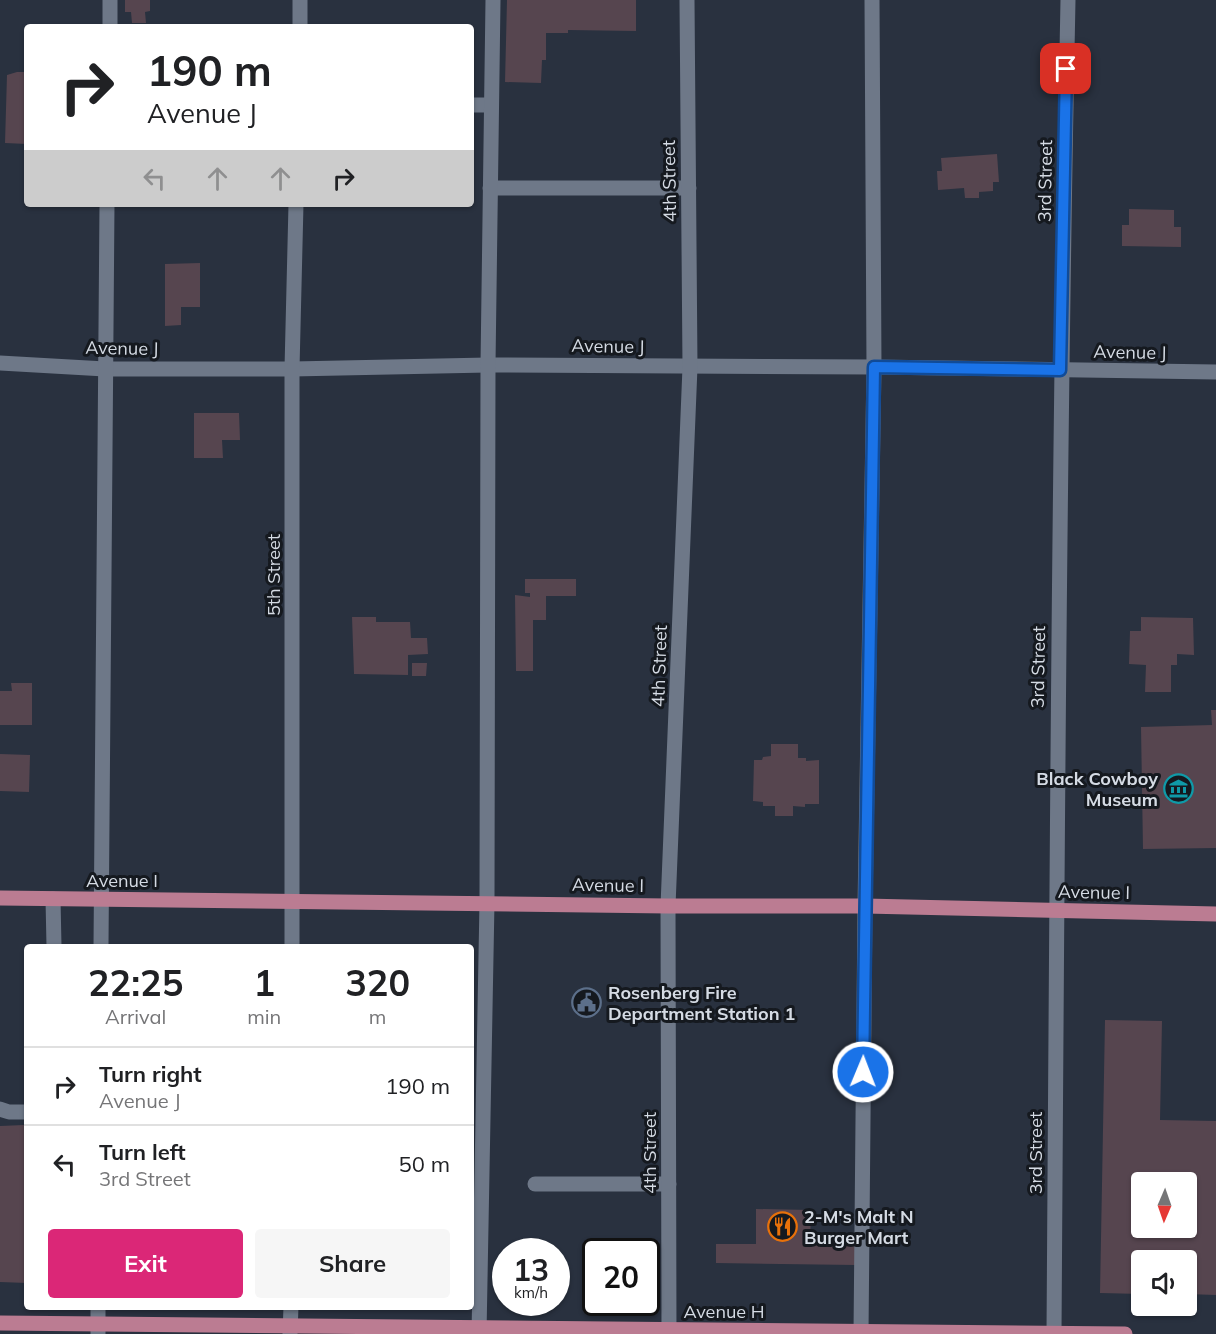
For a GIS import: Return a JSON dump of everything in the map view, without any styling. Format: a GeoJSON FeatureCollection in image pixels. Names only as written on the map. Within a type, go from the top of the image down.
{"type":"FeatureCollection","features":[{"type":"Feature","properties":{"kind":"main road","name":"Avenue I"},"geometry":{"type":"LineString","coordinates":[[0,898],[488,902],[668,906],[865,906],[1216,914]]}},
{"type":"Feature","properties":{"kind":"main road","name":"Avenue H"},"geometry":{"type":"LineString","coordinates":[[0,1323],[98,1329],[1125,1334]]}},
{"type":"Feature","properties":{"kind":"street"},"geometry":{"type":"LineString","coordinates":[[110,0],[110,24]]}},
{"type":"Feature","properties":{"kind":"street"},"geometry":{"type":"LineString","coordinates":[[300,0],[300,24]]}},
{"type":"Feature","properties":{"kind":"street"},"geometry":{"type":"LineString","coordinates":[[479,1331],[488,902],[488,365],[493,0]]}},
{"type":"Feature","properties":{"kind":"street","name":"4th Street"},"geometry":{"type":"LineString","coordinates":[[669,1332],[668,906],[690,367],[687,0]]}},
{"type":"Feature","properties":{"kind":"street"},"geometry":{"type":"LineString","coordinates":[[861,1333],[874,367],[872,0]]}},
{"type":"Feature","properties":{"kind":"street","name":"3rd Street"},"geometry":{"type":"LineString","coordinates":[[1054,1333],[1060,370],[1068,0]]}},
{"type":"Feature","properties":{"kind":"street"},"geometry":{"type":"LineString","coordinates":[[474,105],[491,105]]}},
{"type":"Feature","properties":{"kind":"street"},"geometry":{"type":"LineString","coordinates":[[490,188],[689,188]]}},
{"type":"Feature","properties":{"kind":"street"},"geometry":{"type":"LineString","coordinates":[[101,944],[107,207]]}},
{"type":"Feature","properties":{"kind":"street","name":"5th Street"},"geometry":{"type":"LineString","coordinates":[[292,944],[292,369],[296,207]]}},
{"type":"Feature","properties":{"kind":"street","name":"Avenue J"},"geometry":{"type":"LineString","coordinates":[[0,363],[105,369],[292,369],[488,365],[1216,372]]}},
{"type":"Feature","properties":{"kind":"street"},"geometry":{"type":"LineString","coordinates":[[53,899],[54,944]]}},
{"type":"Feature","properties":{"kind":"street"},"geometry":{"type":"LineString","coordinates":[[0,1109],[9,1112],[24,1112]]}},
{"type":"Feature","properties":{"kind":"street"},"geometry":{"type":"LineString","coordinates":[[535,1184],[669,1184]]}},
{"type":"Feature","properties":{"kind":"street"},"geometry":{"type":"LineString","coordinates":[[98,1310],[98,1329]]}},
{"type":"Feature","properties":{"kind":"street"},"geometry":{"type":"LineString","coordinates":[[290,1330],[291,1310]]}},
{"type":"Feature","properties":{"kind":"building"},"geometry":{"type":"Polygon","coordinates":[[[125,0],[150,0],[150,11],[145,12],[146,23],[132,23],[131,12],[125,12],[125,0]]]}},
{"type":"Feature","properties":{"kind":"building"},"geometry":{"type":"Polygon","coordinates":[[[507,0],[636,0],[636,31],[568,30],[568,33],[546,33],[546,60],[542,60],[541,83],[505,82],[507,0]]]}},
{"type":"Feature","properties":{"kind":"building"},"geometry":{"type":"Polygon","coordinates":[[[24,72],[24,144],[5,143],[7,75],[24,72]]]}},
{"type":"Feature","properties":{"kind":"building"},"geometry":{"type":"Polygon","coordinates":[[[997,154],[999,182],[993,182],[993,191],[979,192],[979,198],[965,198],[964,188],[938,190],[937,171],[942,171],[941,158],[997,154]]]}},
{"type":"Feature","properties":{"kind":"building"},"geometry":{"type":"Polygon","coordinates":[[[1129,209],[1174,210],[1174,227],[1181,227],[1181,247],[1122,246],[1122,225],[1129,225],[1129,209]]]}},
{"type":"Feature","properties":{"kind":"building"},"geometry":{"type":"Polygon","coordinates":[[[200,263],[200,307],[181,307],[181,325],[165,326],[165,264],[200,263]]]}},
{"type":"Feature","properties":{"kind":"building"},"geometry":{"type":"Polygon","coordinates":[[[194,413],[239,413],[240,440],[222,440],[223,458],[194,458],[194,413]]]}},
{"type":"Feature","properties":{"kind":"building"},"geometry":{"type":"Polygon","coordinates":[[[525,579],[576,579],[576,596],[546,596],[546,620],[533,620],[533,671],[516,671],[515,595],[530,597],[530,593],[525,593],[525,579]]]}},
{"type":"Feature","properties":{"kind":"building"},"geometry":{"type":"Polygon","coordinates":[[[352,617],[376,617],[376,622],[410,622],[411,638],[427,638],[428,654],[408,655],[408,675],[354,674],[352,617]]]}},
{"type":"Feature","properties":{"kind":"building"},"geometry":{"type":"Polygon","coordinates":[[[1141,617],[1193,618],[1194,655],[1177,654],[1177,665],[1171,665],[1171,692],[1145,692],[1146,665],[1129,664],[1130,631],[1141,631],[1141,617]]]}},
{"type":"Feature","properties":{"kind":"building"},"geometry":{"type":"Polygon","coordinates":[[[412,663],[427,663],[426,676],[412,676],[412,663]]]}},
{"type":"Feature","properties":{"kind":"building"},"geometry":{"type":"Polygon","coordinates":[[[11,683],[32,683],[32,725],[0,725],[0,691],[12,691],[11,683]]]}},
{"type":"Feature","properties":{"kind":"building","name":"Black Cowboy Museum"},"geometry":{"type":"Polygon","coordinates":[[[1211,710],[1216,710],[1216,848],[1143,849],[1141,727],[1212,725],[1211,710]]]}},
{"type":"Feature","properties":{"kind":"building"},"geometry":{"type":"Polygon","coordinates":[[[771,744],[798,744],[798,758],[806,758],[806,761],[819,760],[819,804],[805,804],[805,807],[793,806],[793,816],[775,816],[775,806],[763,806],[763,802],[753,801],[754,760],[762,760],[763,757],[771,756],[771,744]]]}},
{"type":"Feature","properties":{"kind":"building"},"geometry":{"type":"Polygon","coordinates":[[[0,754],[30,755],[29,792],[0,791],[0,754]]]}},
{"type":"Feature","properties":{"kind":"building"},"geometry":{"type":"Polygon","coordinates":[[[1105,1020],[1162,1021],[1160,1120],[1216,1121],[1216,1295],[1197,1294],[1197,1250],[1131,1250],[1131,1294],[1100,1293],[1105,1020]]]}},
{"type":"Feature","properties":{"kind":"building"},"geometry":{"type":"Polygon","coordinates":[[[24,1125],[24,1283],[0,1282],[0,1126],[24,1125]]]}},
{"type":"Feature","properties":{"kind":"building","name":"2-M's Malt N Burger Mart"},"geometry":{"type":"Polygon","coordinates":[[[756,1209],[811,1210],[810,1243],[855,1244],[855,1265],[716,1263],[716,1244],[756,1244],[756,1209]]]}},
{"type":"Feature","properties":{"kind":"place","name":"Black Cowboy Museum"},"geometry":{"type":"Point","coordinates":[1179,788]}},
{"type":"Feature","properties":{"kind":"place","name":"Rosenberg Fire Department Station 1"},"geometry":{"type":"Point","coordinates":[587,1002]}},
{"type":"Feature","properties":{"kind":"place","name":"2-M's Malt N Burger Mart"},"geometry":{"type":"Point","coordinates":[783,1226]}},
{"type":"Feature","properties":{"kind":"route"},"geometry":{"type":"LineString","coordinates":[[863,1072],[874,367],[1060,370],[1066,69]]}}]}
